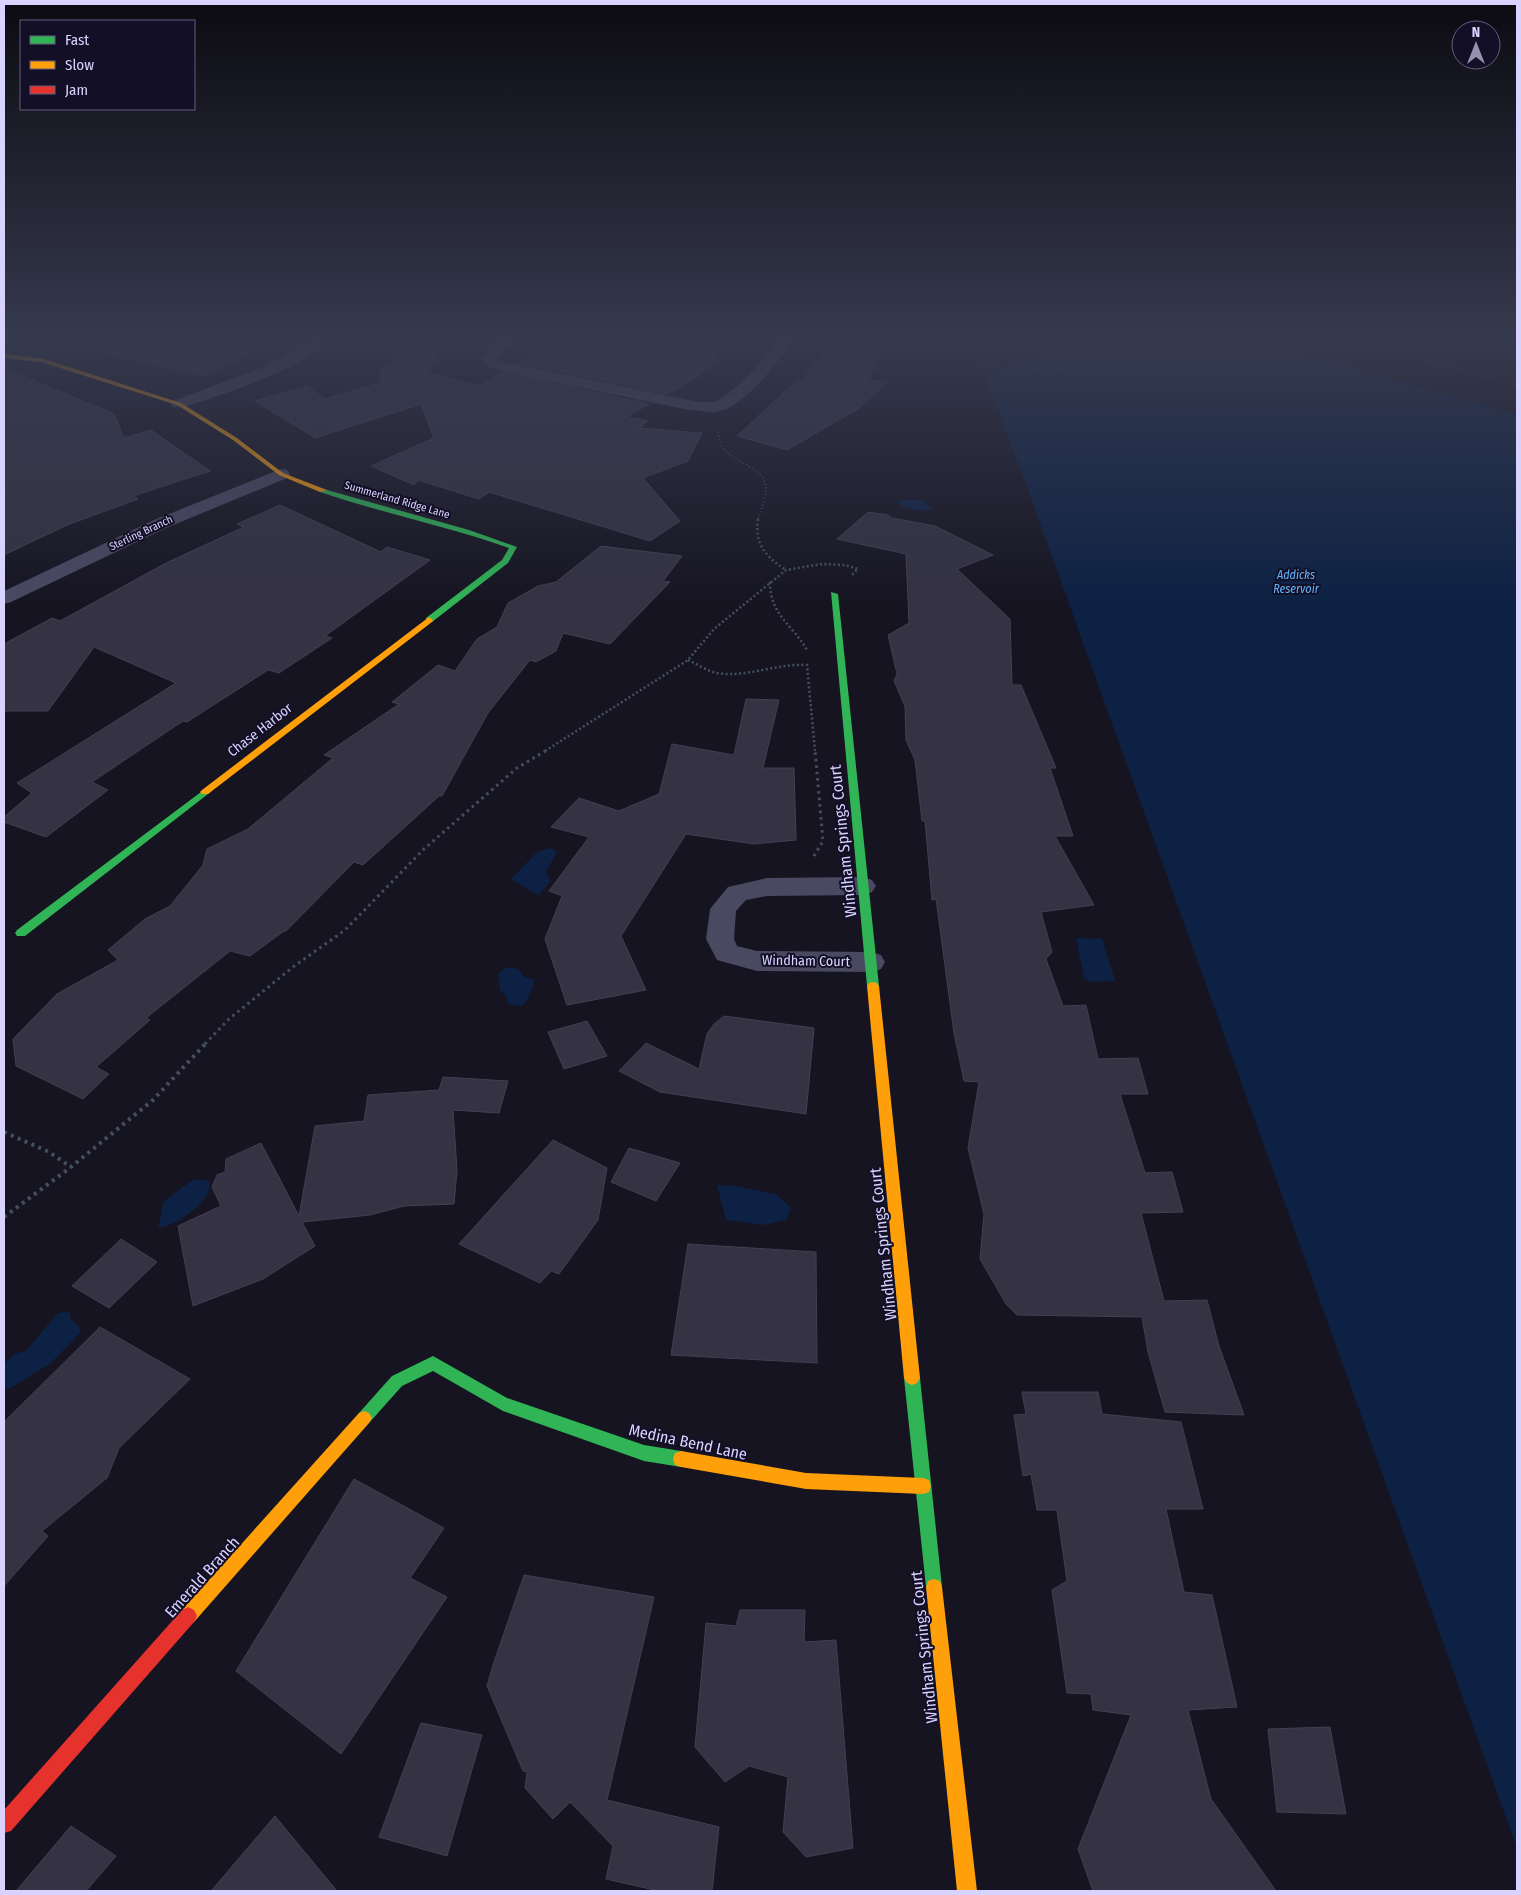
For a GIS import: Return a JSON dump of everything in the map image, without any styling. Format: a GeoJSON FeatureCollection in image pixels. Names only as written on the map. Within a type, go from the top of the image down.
{"type":"FeatureCollection","features":[{"type":"Feature","properties":{"kind":"street","name":"Summerland Ridge Lane"},"geometry":{"type":"LineString","coordinates":[[216,427],[281,474],[362,504],[490,538],[513,547]]}},
{"type":"Feature","properties":{"kind":"street","name":"Sterling Branch"},"geometry":{"type":"LineString","coordinates":[[4,598],[160,524],[281,474]]}},
{"type":"Feature","properties":{"kind":"street","name":"Chase Harbor"},"geometry":{"type":"LineString","coordinates":[[21,932],[506,561],[513,547]]}},
{"type":"Feature","properties":{"kind":"street","name":"Windham Springs Court"},"geometry":{"type":"LineString","coordinates":[[834,594],[923,1486],[967,1891]]}},
{"type":"Feature","properties":{"kind":"street","name":"Windham Court"},"geometry":{"type":"LineString","coordinates":[[864,886],[767,887],[737,893],[723,910],[720,939],[727,953],[756,961],[871,962]]}},
{"type":"Feature","properties":{"kind":"street","name":"Medina Bend Lane"},"geometry":{"type":"LineString","coordinates":[[433,1362],[503,1404],[644,1453],[806,1481],[923,1486]]}},
{"type":"Feature","properties":{"kind":"street","name":"Emerald Branch"},"geometry":{"type":"LineString","coordinates":[[4,1824],[398,1381],[433,1362]]}},
{"type":"Feature","properties":{"kind":"path"},"geometry":{"type":"LineString","coordinates":[[718,427],[719,442],[727,454],[759,474],[766,489],[756,541],[765,556],[786,570]]}},
{"type":"Feature","properties":{"kind":"path"},"geometry":{"type":"LineString","coordinates":[[4,1217],[71,1167],[153,1100],[229,1019],[293,966],[345,930],[424,849],[517,768],[656,682],[688,660],[714,629],[786,570],[822,564],[845,565],[858,569],[834,594]]}},
{"type":"Feature","properties":{"kind":"path"},"geometry":{"type":"LineString","coordinates":[[770,582],[769,596],[771,604],[782,619],[802,639],[808,652]]}},
{"type":"Feature","properties":{"kind":"path"},"geometry":{"type":"LineString","coordinates":[[811,658],[807,666],[823,841],[812,860],[833,886]]}},
{"type":"Feature","properties":{"kind":"path"},"geometry":{"type":"LineString","coordinates":[[688,660],[716,673],[752,673],[798,664],[807,666]]}},
{"type":"Feature","properties":{"kind":"path"},"geometry":{"type":"LineString","coordinates":[[4,1132],[49,1152],[71,1167]]}},
{"type":"Feature","properties":{"kind":"water","name":"Addicks Reservoir"},"geometry":{"type":"Polygon","coordinates":[[[1004,427],[1517,427],[1517,1848],[1004,427]]]}},
{"type":"Feature","properties":{"kind":"water"},"geometry":{"type":"Polygon","coordinates":[[[900,500],[922,500],[933,508],[924,511],[915,510],[897,503],[900,500]]]}},
{"type":"Feature","properties":{"kind":"water"},"geometry":{"type":"Polygon","coordinates":[[[552,848],[557,853],[546,871],[550,881],[541,893],[537,895],[511,879],[538,851],[552,848]]]}},
{"type":"Feature","properties":{"kind":"water"},"geometry":{"type":"Polygon","coordinates":[[[1076,938],[1102,939],[1115,981],[1091,982],[1084,978],[1076,938]]]}},
{"type":"Feature","properties":{"kind":"water"},"geometry":{"type":"Polygon","coordinates":[[[508,967],[519,969],[524,977],[535,980],[528,999],[522,1006],[508,1004],[508,999],[500,990],[498,973],[508,967]]]}},
{"type":"Feature","properties":{"kind":"water"},"geometry":{"type":"Polygon","coordinates":[[[194,1179],[209,1181],[209,1190],[205,1198],[194,1210],[171,1224],[158,1228],[164,1201],[194,1179]]]}},
{"type":"Feature","properties":{"kind":"water"},"geometry":{"type":"Polygon","coordinates":[[[717,1185],[735,1186],[776,1194],[791,1208],[786,1220],[765,1225],[726,1220],[717,1185]]]}},
{"type":"Feature","properties":{"kind":"water"},"geometry":{"type":"Polygon","coordinates":[[[70,1312],[70,1318],[79,1326],[81,1332],[51,1363],[7,1390],[4,1386],[4,1365],[14,1354],[26,1351],[58,1313],[70,1312]]]}},
{"type":"Feature","properties":{"kind":"building"},"geometry":{"type":"Polygon","coordinates":[[[4,427],[120,427],[124,438],[151,430],[210,471],[133,496],[138,499],[67,525],[4,555],[4,427]]]}},
{"type":"Feature","properties":{"kind":"building"},"geometry":{"type":"Polygon","coordinates":[[[298,427],[348,427],[315,438],[298,427]]]}},
{"type":"Feature","properties":{"kind":"building"},"geometry":{"type":"Polygon","coordinates":[[[430,427],[640,427],[702,433],[688,461],[643,478],[680,521],[650,541],[489,492],[479,499],[418,480],[414,485],[371,466],[434,438],[430,427]]]}},
{"type":"Feature","properties":{"kind":"building"},"geometry":{"type":"Polygon","coordinates":[[[746,427],[826,427],[787,450],[737,436],[746,427]]]}},
{"type":"Feature","properties":{"kind":"building"},"geometry":{"type":"Polygon","coordinates":[[[280,505],[381,552],[387,547],[430,560],[325,636],[332,638],[279,673],[268,670],[187,722],[183,721],[92,782],[108,790],[46,837],[4,822],[4,817],[32,793],[17,783],[176,683],[94,647],[48,711],[4,711],[4,644],[52,618],[60,621],[166,563],[244,527],[237,524],[280,505]]]}},
{"type":"Feature","properties":{"kind":"building"},"geometry":{"type":"Polygon","coordinates":[[[868,512],[935,526],[993,555],[957,569],[1010,619],[1012,685],[1021,685],[1056,768],[1050,768],[1073,836],[1055,836],[1094,905],[1041,912],[1052,952],[1046,959],[1063,1006],[1086,1005],[1098,1059],[1138,1058],[1148,1094],[1120,1094],[1145,1173],[1172,1172],[1183,1212],[1141,1213],[1164,1301],[1207,1300],[1219,1346],[1244,1415],[1165,1412],[1148,1352],[1142,1317],[1017,1315],[1006,1304],[980,1259],[984,1214],[968,1148],[979,1082],[964,1081],[954,1033],[936,899],[932,900],[925,821],[922,821],[915,760],[906,740],[905,706],[894,681],[897,674],[888,635],[909,623],[906,554],[837,539],[868,512]]]}},
{"type":"Feature","properties":{"kind":"building"},"geometry":{"type":"Polygon","coordinates":[[[601,546],[682,556],[663,581],[670,582],[610,644],[563,633],[556,651],[536,662],[530,660],[488,713],[442,796],[439,796],[363,865],[354,862],[286,931],[250,956],[230,951],[146,1018],[150,1020],[96,1067],[109,1074],[83,1099],[16,1066],[13,1039],[57,994],[118,960],[108,950],[145,919],[170,906],[203,865],[207,849],[248,829],[333,758],[324,755],[399,704],[392,702],[438,665],[455,671],[477,639],[497,627],[508,603],[538,586],[556,582],[601,546]]]}},
{"type":"Feature","properties":{"kind":"building"},"geometry":{"type":"Polygon","coordinates":[[[746,699],[779,700],[763,768],[794,768],[796,840],[754,844],[686,834],[621,936],[646,990],[567,1005],[545,939],[562,896],[549,891],[589,837],[551,827],[579,798],[619,811],[659,794],[672,744],[734,755],[746,699]]]}},
{"type":"Feature","properties":{"kind":"building"},"geometry":{"type":"Polygon","coordinates":[[[724,1016],[814,1028],[806,1114],[660,1092],[619,1071],[646,1043],[699,1069],[707,1034],[714,1024],[724,1016]]]}},
{"type":"Feature","properties":{"kind":"building"},"geometry":{"type":"Polygon","coordinates":[[[587,1021],[607,1056],[564,1069],[548,1032],[587,1021]]]}},
{"type":"Feature","properties":{"kind":"building"},"geometry":{"type":"Polygon","coordinates":[[[443,1077],[508,1081],[499,1113],[453,1110],[457,1170],[454,1204],[404,1206],[370,1215],[302,1222],[315,1246],[263,1279],[193,1306],[178,1226],[221,1206],[212,1187],[217,1175],[225,1172],[226,1159],[261,1143],[299,1216],[315,1126],[364,1121],[368,1095],[439,1090],[443,1077]]]}},
{"type":"Feature","properties":{"kind":"building"},"geometry":{"type":"Polygon","coordinates":[[[553,1140],[607,1168],[598,1220],[559,1274],[551,1271],[540,1283],[459,1244],[553,1140]]]}},
{"type":"Feature","properties":{"kind":"building"},"geometry":{"type":"Polygon","coordinates":[[[629,1148],[680,1163],[656,1201],[611,1182],[629,1148]]]}},
{"type":"Feature","properties":{"kind":"building"},"geometry":{"type":"Polygon","coordinates":[[[121,1239],[157,1262],[109,1308],[72,1286],[121,1239]]]}},
{"type":"Feature","properties":{"kind":"building"},"geometry":{"type":"Polygon","coordinates":[[[688,1244],[816,1252],[817,1363],[671,1355],[688,1244]]]}},
{"type":"Feature","properties":{"kind":"building"},"geometry":{"type":"Polygon","coordinates":[[[100,1327],[190,1379],[119,1448],[107,1478],[42,1531],[48,1536],[4,1586],[4,1422],[100,1327]]]}},
{"type":"Feature","properties":{"kind":"building"},"geometry":{"type":"Polygon","coordinates":[[[1022,1392],[1098,1392],[1102,1414],[1181,1422],[1203,1509],[1166,1509],[1184,1592],[1212,1595],[1237,1707],[1188,1710],[1211,1799],[1276,1891],[1093,1891],[1078,1849],[1131,1715],[1093,1710],[1091,1694],[1067,1693],[1052,1590],[1067,1581],[1057,1510],[1037,1510],[1031,1474],[1023,1476],[1014,1415],[1026,1414],[1022,1392]]]}},
{"type":"Feature","properties":{"kind":"building"},"geometry":{"type":"Polygon","coordinates":[[[354,1479],[444,1528],[410,1578],[447,1597],[341,1754],[236,1671],[354,1479]]]}},
{"type":"Feature","properties":{"kind":"building"},"geometry":{"type":"Polygon","coordinates":[[[524,1575],[654,1597],[607,1800],[719,1827],[712,1891],[659,1891],[606,1879],[613,1846],[570,1802],[553,1819],[525,1788],[527,1772],[523,1771],[487,1686],[524,1575]]]}},
{"type":"Feature","properties":{"kind":"building"},"geometry":{"type":"Polygon","coordinates":[[[740,1610],[805,1610],[804,1642],[836,1640],[853,1848],[806,1857],[783,1832],[788,1777],[749,1766],[725,1782],[695,1747],[706,1623],[736,1626],[740,1610]]]}},
{"type":"Feature","properties":{"kind":"building"},"geometry":{"type":"Polygon","coordinates":[[[421,1723],[482,1735],[447,1856],[379,1837],[421,1723]]]}},
{"type":"Feature","properties":{"kind":"building"},"geometry":{"type":"Polygon","coordinates":[[[1330,1727],[1346,1814],[1277,1812],[1268,1729],[1330,1727]]]}},
{"type":"Feature","properties":{"kind":"building"},"geometry":{"type":"Polygon","coordinates":[[[275,1816],[337,1891],[211,1891],[275,1816]]]}},
{"type":"Feature","properties":{"kind":"building"},"geometry":{"type":"Polygon","coordinates":[[[71,1826],[116,1856],[86,1891],[16,1891],[71,1826]]]}},
{"type":"Feature","properties":{"kind":"traffic: fast"},"geometry":{"type":"LineString","coordinates":[[323,490],[466,531],[513,547],[505,561],[429,620]]}},
{"type":"Feature","properties":{"kind":"traffic: fast"},"geometry":{"type":"LineString","coordinates":[[834,594],[873,986]]}},
{"type":"Feature","properties":{"kind":"traffic: fast"},"geometry":{"type":"LineString","coordinates":[[21,933],[205,792]]}},
{"type":"Feature","properties":{"kind":"traffic: fast"},"geometry":{"type":"LineString","coordinates":[[364,1418],[397,1381],[433,1363],[503,1404],[644,1453],[681,1459]]}},
{"type":"Feature","properties":{"kind":"traffic: fast"},"geometry":{"type":"LineString","coordinates":[[912,1378],[934,1587]]}},
{"type":"Feature","properties":{"kind":"traffic: slow"},"geometry":{"type":"LineString","coordinates":[[216,427],[281,474],[323,490]]}},
{"type":"Feature","properties":{"kind":"traffic: slow"},"geometry":{"type":"LineString","coordinates":[[205,792],[429,620]]}},
{"type":"Feature","properties":{"kind":"traffic: slow"},"geometry":{"type":"LineString","coordinates":[[873,986],[912,1378]]}},
{"type":"Feature","properties":{"kind":"traffic: slow"},"geometry":{"type":"LineString","coordinates":[[188,1616],[364,1418]]}},
{"type":"Feature","properties":{"kind":"traffic: slow"},"geometry":{"type":"LineString","coordinates":[[681,1459],[806,1481],[923,1486]]}},
{"type":"Feature","properties":{"kind":"traffic: slow"},"geometry":{"type":"LineString","coordinates":[[934,1587],[967,1891]]}},
{"type":"Feature","properties":{"kind":"traffic: jam"},"geometry":{"type":"LineString","coordinates":[[4,1824],[188,1616]]}}]}
